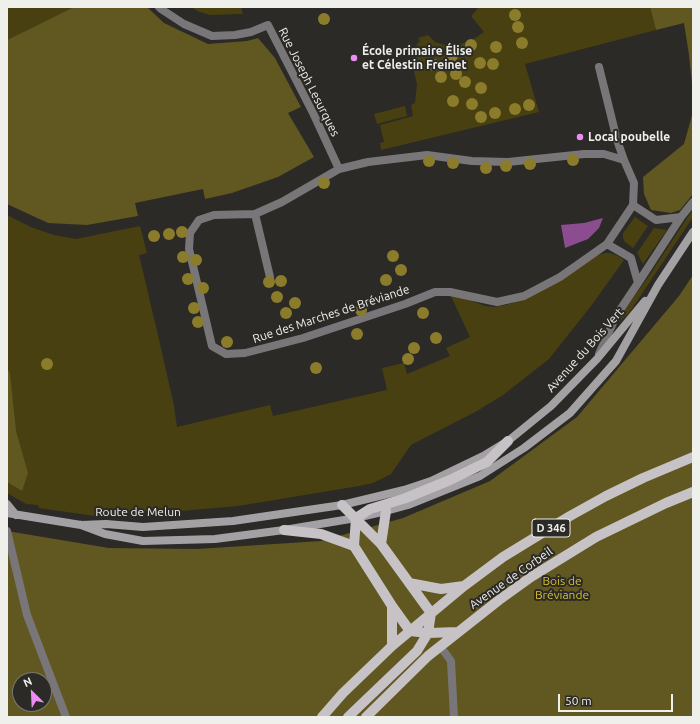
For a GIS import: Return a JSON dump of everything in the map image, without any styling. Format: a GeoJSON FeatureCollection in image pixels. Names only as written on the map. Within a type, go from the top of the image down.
{"type":"FeatureCollection","features":[{"type":"Feature","properties":{"kind":"main road"},"geometry":{"type":"LineString","coordinates":[[356,518],[370,509],[406,498],[450,480],[487,462],[508,441]]}},
{"type":"Feature","properties":{"kind":"main road","name":"D 346"},"geometry":{"type":"LineString","coordinates":[[322,717],[343,693],[392,646],[464,586],[503,557],[606,496],[643,478],[693,457]]}},
{"type":"Feature","properties":{"kind":"main road","name":"Avenue de Corbeil"},"geometry":{"type":"LineString","coordinates":[[366,717],[428,656],[531,577],[596,537],[666,503],[693,492]]}},
{"type":"Feature","properties":{"kind":"main road"},"geometry":{"type":"LineString","coordinates":[[347,504],[356,518],[381,544],[431,614],[428,633],[417,651],[348,717]]}},
{"type":"Feature","properties":{"kind":"main road"},"geometry":{"type":"LineString","coordinates":[[381,544],[386,512]]}},
{"type":"Feature","properties":{"kind":"main road"},"geometry":{"type":"LineString","coordinates":[[356,518],[354,546],[392,606],[410,631],[428,633],[458,632]]}},
{"type":"Feature","properties":{"kind":"main road"},"geometry":{"type":"LineString","coordinates":[[284,530],[321,534],[354,546]]}},
{"type":"Feature","properties":{"kind":"main road"},"geometry":{"type":"LineString","coordinates":[[409,583],[441,589],[464,586]]}},
{"type":"Feature","properties":{"kind":"main road"},"geometry":{"type":"LineString","coordinates":[[392,606],[392,646]]}},
{"type":"Feature","properties":{"kind":"street","name":"Rue Joseph Lesurques"},"geometry":{"type":"LineString","coordinates":[[159,7],[160,10],[184,24],[212,36],[235,35],[250,32],[268,25],[314,115],[339,169]]}},
{"type":"Feature","properties":{"kind":"street"},"geometry":{"type":"LineString","coordinates":[[598,67],[617,140],[634,183],[633,205],[656,220],[681,217]]}},
{"type":"Feature","properties":{"kind":"street","name":"Rue des Marches de Bréviande"},"geometry":{"type":"LineString","coordinates":[[624,160],[604,154],[584,154],[508,162],[472,161],[427,155],[368,162],[339,169],[282,202],[255,214],[214,215],[199,220],[190,233],[189,249],[212,346],[226,354],[245,354],[303,338],[405,304],[435,292],[450,292],[497,302],[524,296],[560,277],[607,244],[633,205]]}},
{"type":"Feature","properties":{"kind":"street"},"geometry":{"type":"LineString","coordinates":[[597,359],[616,316],[681,217],[693,202]]}},
{"type":"Feature","properties":{"kind":"street"},"geometry":{"type":"LineString","coordinates":[[255,214],[270,277]]}},
{"type":"Feature","properties":{"kind":"street","name":"Avenue du Bois Vert"},"geometry":{"type":"LineString","coordinates":[[356,518],[386,512],[480,476],[524,448],[570,413],[616,361],[658,285],[693,232]]}},
{"type":"Feature","properties":{"kind":"street"},"geometry":{"type":"LineString","coordinates":[[607,244],[631,258],[638,283]]}},
{"type":"Feature","properties":{"kind":"street","name":"Avenue du Bois Vert"},"geometry":{"type":"LineString","coordinates":[[347,504],[404,490],[431,481],[485,455],[508,441],[551,406],[597,359],[658,285]]}},
{"type":"Feature","properties":{"kind":"street"},"geometry":{"type":"LineString","coordinates":[[7,504],[16,515]]}},
{"type":"Feature","properties":{"kind":"street","name":"Route de Melun"},"geometry":{"type":"LineString","coordinates":[[81,525],[106,524],[143,527],[233,521],[347,504]]}},
{"type":"Feature","properties":{"kind":"street"},"geometry":{"type":"LineString","coordinates":[[7,513],[81,525]]}},
{"type":"Feature","properties":{"kind":"street","name":"Route de Melun"},"geometry":{"type":"LineString","coordinates":[[81,525],[105,534],[143,541],[215,539],[284,530],[356,518]]}},
{"type":"Feature","properties":{"kind":"street"},"geometry":{"type":"LineString","coordinates":[[7,532],[27,615],[66,717]]}},
{"type":"Feature","properties":{"kind":"street"},"geometry":{"type":"LineString","coordinates":[[440,646],[451,661],[454,717]]}},
{"type":"Feature","properties":{"kind":"shaded area"},"geometry":{"type":"Polygon","coordinates":[[[7,7],[74,7],[7,40],[7,7]]]}},
{"type":"Feature","properties":{"kind":"shaded area"},"geometry":{"type":"Polygon","coordinates":[[[192,7],[241,7],[243,14],[210,15],[197,11],[192,7]]]}},
{"type":"Feature","properties":{"kind":"shaded area"},"geometry":{"type":"Polygon","coordinates":[[[479,7],[650,7],[656,30],[525,64],[539,112],[381,150],[380,143],[384,142],[380,125],[413,116],[411,105],[415,103],[417,84],[412,58],[417,44],[420,41],[418,38],[428,35],[435,42],[449,46],[469,42],[484,32],[471,16],[479,7]]]}},
{"type":"Feature","properties":{"kind":"shaded area"},"geometry":{"type":"Polygon","coordinates":[[[405,106],[407,116],[377,124],[374,114],[405,106]]]}},
{"type":"Feature","properties":{"kind":"shaded area"},"geometry":{"type":"Polygon","coordinates":[[[693,209],[693,217],[629,313],[619,322],[618,319],[651,273],[693,209]]]}},
{"type":"Feature","properties":{"kind":"shaded area"},"geometry":{"type":"Polygon","coordinates":[[[7,215],[31,227],[54,235],[76,239],[140,226],[147,253],[139,255],[174,406],[177,427],[270,405],[273,416],[387,390],[382,368],[404,363],[407,374],[450,356],[446,348],[470,337],[451,296],[467,299],[485,306],[494,307],[506,305],[523,300],[540,291],[598,255],[610,253],[624,260],[591,306],[549,359],[503,395],[477,411],[411,445],[391,474],[373,483],[238,506],[181,511],[145,511],[102,517],[39,508],[38,505],[26,504],[7,493],[7,215]]]}},
{"type":"Feature","properties":{"kind":"shaded area"},"geometry":{"type":"Polygon","coordinates":[[[635,217],[648,226],[633,248],[625,242],[623,233],[635,217]]]}},
{"type":"Feature","properties":{"kind":"shaded area"},"geometry":{"type":"Polygon","coordinates":[[[603,218],[599,228],[588,239],[565,248],[561,225],[584,223],[603,218]]]}},
{"type":"Feature","properties":{"kind":"shaded area"},"geometry":{"type":"Polygon","coordinates":[[[654,228],[667,230],[643,264],[637,253],[654,228]]]}},
{"type":"Feature","properties":{"kind":"green space"},"geometry":{"type":"Polygon","coordinates":[[[74,7],[147,7],[164,23],[208,44],[247,41],[258,38],[275,58],[301,107],[288,113],[314,157],[278,177],[232,193],[205,199],[203,189],[135,203],[138,216],[87,225],[48,223],[7,204],[7,40],[74,7]]]}},
{"type":"Feature","properties":{"kind":"green space"},"geometry":{"type":"Polygon","coordinates":[[[650,7],[693,7],[693,93],[684,23],[656,30],[650,7]]]}},
{"type":"Feature","properties":{"kind":"green space"},"geometry":{"type":"Polygon","coordinates":[[[693,112],[693,194],[680,210],[671,213],[651,210],[644,194],[643,177],[684,144],[693,112]]]}},
{"type":"Feature","properties":{"kind":"green space","name":"Bois de Bréviande"},"geometry":{"type":"Polygon","coordinates":[[[693,275],[693,717],[7,717],[7,531],[109,548],[197,549],[321,541],[403,518],[490,481],[577,417],[679,296],[693,275]]]}},
{"type":"Feature","properties":{"kind":"green space"},"geometry":{"type":"Polygon","coordinates":[[[7,368],[10,373],[16,431],[28,473],[22,491],[7,482],[7,368]]]}},
{"type":"Feature","properties":{"kind":"place","name":"École primaire Élise et Célestin Freinet"},"geometry":{"type":"Point","coordinates":[354,58]}},
{"type":"Feature","properties":{"kind":"place","name":"Local poubelle"},"geometry":{"type":"Point","coordinates":[580,137]}}]}
